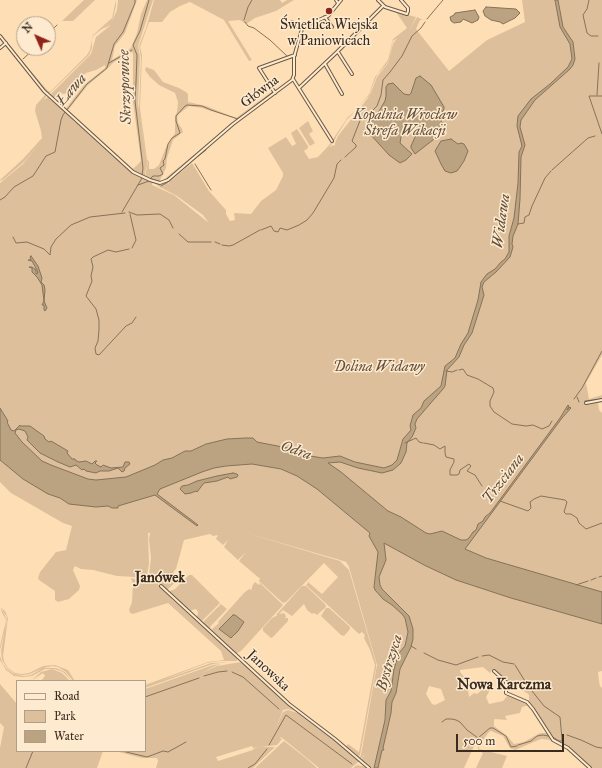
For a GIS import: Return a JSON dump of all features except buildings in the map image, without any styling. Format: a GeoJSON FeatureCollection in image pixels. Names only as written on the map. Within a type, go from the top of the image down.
{"type":"FeatureCollection","features":[{"type":"Feature","properties":{"kind":"street"},"geometry":{"type":"LineString","coordinates":[[292,22],[302,29],[304,26],[329,15],[342,0]]}},
{"type":"Feature","properties":{"kind":"street"},"geometry":{"type":"LineString","coordinates":[[378,0],[383,6],[407,14],[408,8],[401,0]]}},
{"type":"Feature","properties":{"kind":"street"},"geometry":{"type":"LineString","coordinates":[[299,88],[338,52],[383,6]]}},
{"type":"Feature","properties":{"kind":"street"},"geometry":{"type":"LineString","coordinates":[[325,17],[332,27]]}},
{"type":"Feature","properties":{"kind":"street","name":"Główna"},"geometry":{"type":"LineString","coordinates":[[6,43],[48,95],[130,169],[142,177],[162,183],[168,180],[239,120],[293,79],[295,55],[302,29]]}},
{"type":"Feature","properties":{"kind":"street"},"geometry":{"type":"LineString","coordinates":[[0,36],[6,43],[0,48]]}},
{"type":"Feature","properties":{"kind":"street"},"geometry":{"type":"LineString","coordinates":[[338,52],[352,74]]}},
{"type":"Feature","properties":{"kind":"street"},"geometry":{"type":"LineString","coordinates":[[275,93],[260,68],[295,55]]}},
{"type":"Feature","properties":{"kind":"street"},"geometry":{"type":"LineString","coordinates":[[325,64],[342,94]]}},
{"type":"Feature","properties":{"kind":"street"},"geometry":{"type":"LineString","coordinates":[[293,79],[332,141]]}},
{"type":"Feature","properties":{"kind":"street"},"geometry":{"type":"LineString","coordinates":[[586,403],[602,400]]}},
{"type":"Feature","properties":{"kind":"street","name":"Janowska"},"geometry":{"type":"LineString","coordinates":[[161,586],[289,704],[335,739],[368,767]]}},
{"type":"Feature","properties":{"kind":"street"},"geometry":{"type":"LineString","coordinates":[[494,671],[506,682],[506,693],[527,702],[552,739],[568,748],[590,768]]}},
{"type":"Feature","properties":{"kind":"green space"},"geometry":{"type":"Polygon","coordinates":[[[84,0],[95,0],[73,21],[62,21],[84,0]]]}},
{"type":"Feature","properties":{"kind":"green space"},"geometry":{"type":"Polygon","coordinates":[[[116,0],[113,18],[110,23],[93,37],[93,35],[112,18],[116,0]]]}},
{"type":"Feature","properties":{"kind":"green space","name":"Dolina Widawy"},"geometry":{"type":"Polygon","coordinates":[[[118,0],[137,0],[125,33],[115,46],[112,60],[131,48],[137,33],[141,14],[147,0],[153,0],[138,46],[140,57],[138,103],[147,165],[145,177],[148,161],[147,164],[139,109],[141,58],[139,46],[154,0],[280,0],[282,3],[287,0],[294,0],[276,11],[255,18],[246,24],[240,20],[228,21],[252,60],[249,61],[224,20],[190,2],[170,12],[162,22],[149,22],[140,47],[142,55],[140,108],[147,159],[149,162],[149,169],[154,169],[159,165],[166,147],[175,133],[175,116],[178,102],[175,93],[159,85],[150,77],[145,70],[146,67],[154,70],[163,82],[186,92],[188,94],[188,102],[206,106],[236,118],[273,91],[274,93],[236,121],[168,180],[161,182],[143,177],[152,182],[152,185],[174,195],[209,223],[203,215],[177,196],[155,183],[160,184],[166,182],[170,185],[168,183],[192,163],[209,191],[226,210],[226,214],[230,221],[235,220],[234,213],[251,214],[261,201],[276,190],[283,176],[283,173],[268,148],[286,137],[292,146],[296,144],[291,133],[297,129],[308,146],[308,148],[304,151],[309,159],[318,157],[331,143],[318,121],[333,143],[329,147],[335,146],[338,136],[367,99],[371,92],[377,77],[388,63],[393,44],[397,38],[393,41],[388,62],[377,75],[369,95],[357,108],[369,94],[375,77],[388,60],[393,39],[407,28],[396,12],[416,17],[409,31],[417,17],[423,20],[420,20],[416,29],[449,71],[487,40],[525,22],[522,0],[602,0],[602,355],[586,383],[589,399],[602,395],[602,402],[598,403],[599,410],[602,413],[602,671],[598,672],[600,686],[602,688],[602,768],[591,768],[568,747],[551,738],[548,730],[527,702],[529,700],[529,695],[518,688],[517,685],[509,681],[507,683],[492,670],[490,673],[483,667],[460,670],[467,680],[461,689],[466,687],[468,689],[469,697],[474,693],[477,694],[483,689],[487,688],[490,690],[486,697],[489,704],[503,701],[508,695],[529,705],[522,707],[520,713],[505,716],[507,720],[495,719],[494,726],[507,736],[514,744],[524,742],[540,733],[548,733],[551,740],[541,739],[515,750],[510,748],[503,736],[491,731],[489,732],[480,744],[479,749],[507,756],[502,768],[476,768],[483,753],[479,751],[476,742],[464,768],[353,768],[357,765],[367,766],[361,759],[366,754],[360,759],[359,758],[361,755],[377,665],[349,567],[346,562],[340,560],[243,532],[340,561],[349,570],[376,663],[360,755],[358,758],[346,747],[348,744],[359,752],[375,665],[364,638],[365,635],[362,632],[359,634],[306,585],[308,582],[322,594],[338,577],[324,563],[286,602],[283,603],[259,581],[260,578],[239,561],[246,552],[238,560],[224,547],[228,540],[223,545],[216,539],[218,535],[213,536],[210,534],[184,540],[176,569],[173,572],[179,579],[167,590],[161,586],[154,577],[149,575],[151,558],[149,539],[150,533],[148,533],[149,564],[146,580],[81,569],[75,566],[73,570],[80,586],[79,590],[69,599],[58,602],[55,600],[55,591],[38,578],[40,572],[56,552],[66,550],[72,526],[63,523],[11,493],[0,482],[0,183],[23,164],[38,145],[24,162],[4,179],[0,180],[23,159],[42,138],[35,111],[36,105],[45,95],[32,79],[33,78],[47,95],[44,100],[49,96],[76,123],[79,123],[65,110],[84,85],[105,68],[105,65],[86,73],[77,81],[74,88],[69,92],[64,94],[60,93],[54,98],[63,108],[50,95],[91,54],[96,37],[111,25],[102,29],[113,19],[117,10],[118,0]],[[131,52],[114,62],[88,85],[68,110],[133,169],[141,161],[133,102],[133,53],[131,52]],[[189,106],[177,117],[178,123],[183,132],[173,140],[167,158],[166,168],[160,180],[162,181],[236,120],[202,108],[189,106]],[[429,686],[426,694],[432,704],[435,705],[445,700],[441,689],[429,686]]]}},
{"type":"Feature","properties":{"kind":"green space"},"geometry":{"type":"Polygon","coordinates":[[[92,40],[92,48],[89,55],[50,93],[47,93],[18,56],[50,92],[87,55],[90,50],[92,40]]]}},
{"type":"Feature","properties":{"kind":"green space"},"geometry":{"type":"Polygon","coordinates":[[[313,109],[333,139],[348,117],[354,112],[346,121],[334,142],[313,109]]]}},
{"type":"Feature","properties":{"kind":"green space"},"geometry":{"type":"Polygon","coordinates":[[[308,121],[313,131],[309,134],[315,143],[310,146],[299,128],[308,121]]]}},
{"type":"Feature","properties":{"kind":"green space"},"geometry":{"type":"Polygon","coordinates":[[[189,575],[192,575],[220,603],[201,622],[197,617],[197,610],[195,609],[190,611],[170,593],[170,591],[175,589],[189,575]]]}},
{"type":"Feature","properties":{"kind":"green space"},"geometry":{"type":"Polygon","coordinates":[[[150,577],[153,577],[160,587],[174,601],[237,658],[237,661],[207,663],[160,681],[211,663],[228,662],[213,664],[146,688],[146,685],[208,662],[224,660],[221,651],[168,603],[133,614],[130,613],[129,610],[132,602],[133,584],[131,578],[147,582],[150,577]]]}},
{"type":"Feature","properties":{"kind":"green space"},"geometry":{"type":"Polygon","coordinates":[[[255,582],[259,585],[259,582],[283,605],[242,650],[236,654],[211,632],[211,630],[219,623],[218,622],[244,593],[249,589],[251,590],[253,587],[252,586],[255,582]],[[233,615],[220,629],[231,638],[234,636],[243,621],[233,615]]]}},
{"type":"Feature","properties":{"kind":"green space"},"geometry":{"type":"Polygon","coordinates":[[[302,586],[306,586],[325,604],[326,607],[317,615],[314,613],[312,614],[307,610],[304,604],[292,616],[283,610],[279,614],[284,613],[286,616],[285,618],[288,618],[288,621],[271,638],[263,631],[263,628],[272,618],[278,615],[276,615],[302,586]]]}},
{"type":"Feature","properties":{"kind":"green space"},"geometry":{"type":"Polygon","coordinates":[[[221,604],[227,609],[209,629],[203,624],[203,622],[221,604]]]}},
{"type":"Feature","properties":{"kind":"green space"},"geometry":{"type":"Polygon","coordinates":[[[0,607],[5,611],[8,618],[3,656],[8,668],[15,673],[22,674],[29,673],[43,666],[55,665],[68,670],[74,680],[72,680],[66,672],[53,666],[23,675],[15,674],[8,669],[2,660],[1,651],[7,617],[0,607]]]}},
{"type":"Feature","properties":{"kind":"green space"},"geometry":{"type":"Polygon","coordinates":[[[326,608],[329,608],[350,627],[344,636],[341,635],[321,616],[326,608]]]}},
{"type":"Feature","properties":{"kind":"green space"},"geometry":{"type":"Polygon","coordinates":[[[0,609],[4,613],[7,621],[0,650],[6,620],[0,609]]]}},
{"type":"Feature","properties":{"kind":"green space"},"geometry":{"type":"Polygon","coordinates":[[[0,656],[3,664],[14,674],[24,676],[31,675],[43,668],[56,668],[65,672],[71,680],[63,672],[54,669],[45,669],[32,676],[23,677],[14,676],[6,670],[0,660],[0,656]]]}},
{"type":"Feature","properties":{"kind":"green space"},"geometry":{"type":"Polygon","coordinates":[[[241,662],[296,711],[288,709],[283,710],[276,728],[283,712],[288,710],[298,713],[342,746],[359,761],[351,768],[319,768],[281,737],[280,738],[282,739],[277,745],[261,747],[275,747],[253,768],[156,768],[158,761],[157,758],[142,758],[119,752],[146,752],[146,689],[213,665],[221,664],[202,673],[217,666],[241,662]],[[252,746],[216,757],[218,761],[258,747],[253,748],[252,746]]]}},
{"type":"Feature","properties":{"kind":"green space"},"geometry":{"type":"Polygon","coordinates":[[[52,669],[62,673],[69,680],[42,680],[45,676],[43,673],[34,679],[41,672],[52,669]]]}},
{"type":"Feature","properties":{"kind":"green space"},"geometry":{"type":"Polygon","coordinates":[[[0,684],[16,703],[16,752],[103,752],[97,768],[0,768],[0,748],[4,727],[0,723],[0,684]]]}},
{"type":"Feature","properties":{"kind":"green space"},"geometry":{"type":"Polygon","coordinates":[[[284,741],[307,759],[317,768],[255,768],[284,741]]]}},
{"type":"Feature","properties":{"kind":"water"},"geometry":{"type":"Polygon","coordinates":[[[555,0],[558,0],[563,27],[573,42],[575,59],[570,69],[535,100],[521,120],[520,127],[525,145],[521,157],[518,224],[513,236],[513,247],[510,257],[484,282],[482,287],[484,295],[472,333],[464,345],[459,357],[447,370],[445,386],[417,419],[415,424],[416,428],[412,437],[407,443],[406,452],[401,463],[393,470],[382,473],[358,468],[340,462],[328,463],[388,511],[401,517],[426,533],[430,534],[442,531],[461,540],[466,540],[476,530],[478,524],[490,513],[568,405],[567,410],[570,407],[571,408],[465,549],[486,558],[602,592],[602,624],[511,598],[456,580],[424,565],[384,543],[386,560],[379,577],[380,585],[382,589],[409,616],[413,629],[413,639],[411,647],[400,669],[396,693],[392,702],[383,748],[384,750],[382,750],[378,768],[374,768],[385,720],[386,700],[391,691],[394,669],[399,653],[405,646],[408,632],[405,618],[402,614],[383,599],[375,590],[374,587],[378,552],[369,536],[370,533],[317,489],[297,476],[281,469],[252,464],[214,468],[160,489],[157,494],[198,525],[197,526],[155,495],[118,506],[118,508],[69,504],[60,498],[48,494],[23,479],[0,460],[0,408],[8,421],[7,422],[11,430],[14,431],[20,425],[30,426],[44,436],[49,442],[51,441],[68,451],[67,453],[72,459],[79,462],[86,461],[92,464],[97,461],[95,463],[101,467],[103,465],[111,468],[123,467],[125,462],[129,462],[130,464],[122,472],[118,468],[96,473],[86,471],[84,469],[82,470],[76,465],[70,467],[40,453],[27,440],[28,437],[25,431],[19,429],[16,430],[15,433],[22,442],[42,461],[88,479],[96,480],[126,477],[155,465],[163,460],[172,458],[185,451],[191,451],[206,444],[227,439],[246,438],[253,438],[257,442],[293,449],[297,453],[310,456],[323,458],[340,456],[355,462],[384,468],[392,465],[397,460],[403,439],[411,430],[410,426],[413,415],[421,408],[424,401],[441,386],[445,366],[455,358],[468,333],[478,300],[481,282],[487,274],[495,269],[505,259],[509,252],[509,236],[514,218],[518,183],[519,152],[522,146],[517,126],[518,116],[531,99],[568,67],[572,59],[570,44],[560,27],[555,0]]]}},
{"type":"Feature","properties":{"kind":"water"},"geometry":{"type":"Polygon","coordinates":[[[486,7],[516,9],[520,13],[515,18],[503,24],[491,20],[485,16],[483,11],[486,7]]]}},
{"type":"Feature","properties":{"kind":"water"},"geometry":{"type":"Polygon","coordinates":[[[475,10],[479,17],[478,20],[472,23],[463,19],[461,22],[454,23],[451,21],[450,17],[455,13],[475,10]]]}},
{"type":"Feature","properties":{"kind":"water"},"geometry":{"type":"Polygon","coordinates":[[[420,76],[431,85],[444,107],[439,118],[447,129],[415,154],[411,146],[420,126],[414,123],[407,124],[400,143],[412,154],[400,163],[389,155],[370,134],[368,125],[378,113],[385,101],[386,87],[388,84],[393,83],[404,94],[409,95],[416,78],[420,76]]]}},
{"type":"Feature","properties":{"kind":"water"},"geometry":{"type":"Polygon","coordinates":[[[451,139],[458,144],[464,144],[468,151],[464,161],[457,171],[451,173],[445,171],[435,151],[441,141],[451,139]]]}},
{"type":"Feature","properties":{"kind":"water"},"geometry":{"type":"Polygon","coordinates":[[[31,256],[38,266],[42,278],[41,282],[44,285],[45,290],[44,301],[42,285],[32,272],[32,268],[29,267],[32,267],[36,270],[36,274],[38,273],[32,261],[28,260],[31,260],[31,256]]]}},
{"type":"Feature","properties":{"kind":"water"},"geometry":{"type":"Polygon","coordinates":[[[44,301],[47,308],[45,311],[44,305],[42,305],[44,301]]]}},
{"type":"Feature","properties":{"kind":"water"},"geometry":{"type":"Polygon","coordinates":[[[233,473],[238,475],[237,477],[230,479],[228,477],[217,481],[204,483],[197,492],[185,494],[180,489],[182,486],[197,481],[233,473]]]}},
{"type":"Feature","properties":{"kind":"water"},"geometry":{"type":"Polygon","coordinates":[[[233,615],[244,622],[231,638],[219,629],[233,615]]]}},
{"type":"Feature","properties":{"kind":"waterway","name":"Ława"},"geometry":{"type":"LineString","coordinates":[[0,200],[5,197],[14,187],[33,176],[46,156],[55,152],[63,115],[87,84],[107,68],[114,44],[123,32],[135,0]]}},
{"type":"Feature","properties":{"kind":"waterway","name":"Skrzypowice"},"geometry":{"type":"LineString","coordinates":[[142,176],[143,168],[135,101],[137,55],[133,45],[140,31],[149,0]]}},
{"type":"Feature","properties":{"kind":"waterway"},"geometry":{"type":"LineString","coordinates":[[244,20],[252,0]]}},
{"type":"Feature","properties":{"kind":"waterway","name":"Skrzypowice"},"geometry":{"type":"LineString","coordinates":[[427,19],[443,0]]}},
{"type":"Feature","properties":{"kind":"waterway"},"geometry":{"type":"LineString","coordinates":[[589,0],[587,9],[583,15],[587,33],[591,36],[598,36]]}},
{"type":"Feature","properties":{"kind":"waterway"},"geometry":{"type":"LineString","coordinates":[[245,22],[248,26],[254,28],[270,40],[287,56]]}},
{"type":"Feature","properties":{"kind":"waterway","name":"Skrzypowice"},"geometry":{"type":"LineString","coordinates":[[345,157],[356,147],[352,141],[361,118],[364,114],[372,111],[377,106],[381,95],[383,80],[402,56],[412,36],[425,22]]}},
{"type":"Feature","properties":{"kind":"waterway"},"geometry":{"type":"LineString","coordinates":[[109,63],[132,50]]}},
{"type":"Feature","properties":{"kind":"waterway"},"geometry":{"type":"LineString","coordinates":[[23,59],[26,56]]}},
{"type":"Feature","properties":{"kind":"waterway"},"geometry":{"type":"LineString","coordinates":[[597,95],[599,63]]}},
{"type":"Feature","properties":{"kind":"waterway"},"geometry":{"type":"LineString","coordinates":[[151,178],[153,176],[163,174],[160,168],[164,165],[163,161],[165,159],[168,144],[172,138],[180,133],[176,116],[185,106],[202,106],[238,119],[273,92]]}},
{"type":"Feature","properties":{"kind":"waterway"},"geometry":{"type":"LineString","coordinates":[[602,96],[589,96],[602,134]]}},
{"type":"Feature","properties":{"kind":"waterway"},"geometry":{"type":"LineString","coordinates":[[552,170],[588,138],[595,136]]}},
{"type":"Feature","properties":{"kind":"waterway"},"geometry":{"type":"LineString","coordinates":[[193,160],[206,150]]}},
{"type":"Feature","properties":{"kind":"waterway","name":"Skrzypowice"},"geometry":{"type":"LineString","coordinates":[[261,230],[271,226],[274,231],[278,232],[280,228],[287,230],[307,220],[313,213],[334,178],[337,164],[341,160]]}},
{"type":"Feature","properties":{"kind":"waterway"},"geometry":{"type":"LineString","coordinates":[[161,186],[168,182],[191,162]]}},
{"type":"Feature","properties":{"kind":"waterway"},"geometry":{"type":"LineString","coordinates":[[195,164],[211,190]]}},
{"type":"Feature","properties":{"kind":"waterway","name":"Widawa"},"geometry":{"type":"LineString","coordinates":[[518,224],[524,223],[525,217],[529,215],[545,178],[551,171]]}},
{"type":"Feature","properties":{"kind":"waterway","name":"Skrzypowice"},"geometry":{"type":"LineString","coordinates":[[122,212],[142,178]]}},
{"type":"Feature","properties":{"kind":"waterway","name":"Skrzypowice"},"geometry":{"type":"LineString","coordinates":[[138,185],[149,181]]}},
{"type":"Feature","properties":{"kind":"waterway","name":"Skrzypowice"},"geometry":{"type":"LineString","coordinates":[[129,212],[137,215],[160,214],[169,220],[173,228]]}},
{"type":"Feature","properties":{"kind":"waterway"},"geometry":{"type":"LineString","coordinates":[[13,237],[16,243],[27,242],[44,249],[50,255],[51,247],[56,239],[71,225],[90,217],[125,213]]}},
{"type":"Feature","properties":{"kind":"waterway"},"geometry":{"type":"LineString","coordinates":[[130,214],[136,240],[132,248]]}},
{"type":"Feature","properties":{"kind":"waterway","name":"Skrzypowice"},"geometry":{"type":"LineString","coordinates":[[222,245],[233,245],[260,230]]}},
{"type":"Feature","properties":{"kind":"waterway","name":"Skrzypowice"},"geometry":{"type":"LineString","coordinates":[[179,234],[188,242],[211,242]]}},
{"type":"Feature","properties":{"kind":"waterway","name":"Skrzypowice"},"geometry":{"type":"LineString","coordinates":[[215,242],[220,244]]}},
{"type":"Feature","properties":{"kind":"waterway"},"geometry":{"type":"LineString","coordinates":[[129,249],[116,252],[108,250],[91,259],[93,267],[91,276],[92,281],[86,296],[96,309],[99,320],[98,341],[95,348],[96,354],[99,355],[126,326],[132,323],[136,317]]}},
{"type":"Feature","properties":{"kind":"waterway"},"geometry":{"type":"LineString","coordinates":[[574,399],[582,388],[602,351]]}},
{"type":"Feature","properties":{"kind":"waterway"},"geometry":{"type":"LineString","coordinates":[[459,370],[463,369],[467,375],[478,379],[493,388],[494,392],[490,401],[490,406],[494,412],[512,424],[526,426],[533,425],[542,429],[549,426],[552,421]]}},
{"type":"Feature","properties":{"kind":"waterway"},"geometry":{"type":"LineString","coordinates":[[446,371],[452,372],[457,370]]}},
{"type":"Feature","properties":{"kind":"waterway","name":"Trzciana"},"geometry":{"type":"LineString","coordinates":[[577,397],[579,402]]}},
{"type":"Feature","properties":{"kind":"waterway","name":"Trzciana"},"geometry":{"type":"LineString","coordinates":[[585,401],[602,399]]}},
{"type":"Feature","properties":{"kind":"waterway"},"geometry":{"type":"LineString","coordinates":[[405,443],[416,438],[419,442],[423,443]]}},
{"type":"Feature","properties":{"kind":"waterway"},"geometry":{"type":"LineString","coordinates":[[424,443],[434,445],[440,449],[445,446],[446,457],[454,459],[450,470],[450,475],[459,474],[460,470],[469,464],[471,466],[467,471],[475,475],[482,486]]}},
{"type":"Feature","properties":{"kind":"waterway"},"geometry":{"type":"LineString","coordinates":[[500,501],[528,511],[531,508],[530,502],[541,496],[565,500],[567,502],[564,512],[577,518],[579,523],[586,529],[602,523]]}},
{"type":"Feature","properties":{"kind":"waterway"},"geometry":{"type":"LineString","coordinates":[[591,580],[596,578]]}},
{"type":"Feature","properties":{"kind":"waterway"},"geometry":{"type":"LineString","coordinates":[[576,585],[588,581]]}},
{"type":"Feature","properties":{"kind":"waterway","name":"Bystrzyca"},"geometry":{"type":"LineString","coordinates":[[411,646],[416,649]]}},
{"type":"Feature","properties":{"kind":"waterway"},"geometry":{"type":"LineString","coordinates":[[424,653],[438,660],[456,665],[478,657]]}},
{"type":"Feature","properties":{"kind":"waterway"},"geometry":{"type":"LineString","coordinates":[[482,656],[489,655],[503,662],[514,664]]}},
{"type":"Feature","properties":{"kind":"waterway"},"geometry":{"type":"LineString","coordinates":[[515,665],[528,686],[544,706],[560,717],[562,741],[559,741],[551,736]]}},
{"type":"Feature","properties":{"kind":"waterway"},"geometry":{"type":"LineString","coordinates":[[204,676],[227,671]]}},
{"type":"Feature","properties":{"kind":"waterway"},"geometry":{"type":"LineString","coordinates":[[232,672],[243,677],[279,709]]}},
{"type":"Feature","properties":{"kind":"waterway"},"geometry":{"type":"LineString","coordinates":[[146,697],[199,678]]}},
{"type":"Feature","properties":{"kind":"waterway"},"geometry":{"type":"LineString","coordinates":[[269,745],[286,715],[352,764]]}},
{"type":"Feature","properties":{"kind":"waterway"},"geometry":{"type":"LineString","coordinates":[[442,722],[446,719],[456,720],[478,738],[490,728],[493,728],[506,736],[511,747],[517,746]]}},
{"type":"Feature","properties":{"kind":"waterway"},"geometry":{"type":"LineString","coordinates":[[567,735],[602,748]]}},
{"type":"Feature","properties":{"kind":"waterway"},"geometry":{"type":"LineString","coordinates":[[518,745],[531,741],[537,736],[548,736]]}},
{"type":"Feature","properties":{"kind":"waterway"},"geometry":{"type":"LineString","coordinates":[[126,752],[147,757],[163,751],[168,752],[186,742]]}},
{"type":"Feature","properties":{"kind":"waterway"},"geometry":{"type":"LineString","coordinates":[[248,768],[255,764],[267,749]]}},
{"type":"Feature","properties":{"kind":"waterway"},"geometry":{"type":"LineString","coordinates":[[26,768],[33,752]]}},
{"type":"Feature","properties":{"kind":"place","name":"Świetlica Wiejska w Paniowicach"},"geometry":{"type":"Point","coordinates":[329,11]}},
{"type":"Feature","properties":{"kind":"district","name":"Janówek"},"geometry":{"type":"Point","coordinates":[160,578]}},
{"type":"Feature","properties":{"kind":"district","name":"Nowa Karczma"},"geometry":{"type":"Point","coordinates":[504,685]}},
{"type":"Feature","properties":{"kind":"park label","name":"Kopalnia Wrocław Strefa Wakacji"},"geometry":{"type":"Point","coordinates":[405,124]}},
{"type":"Feature","properties":{"kind":"water label","name":"Odra"},"geometry":{"type":"Point","coordinates":[296,451]}}]}
